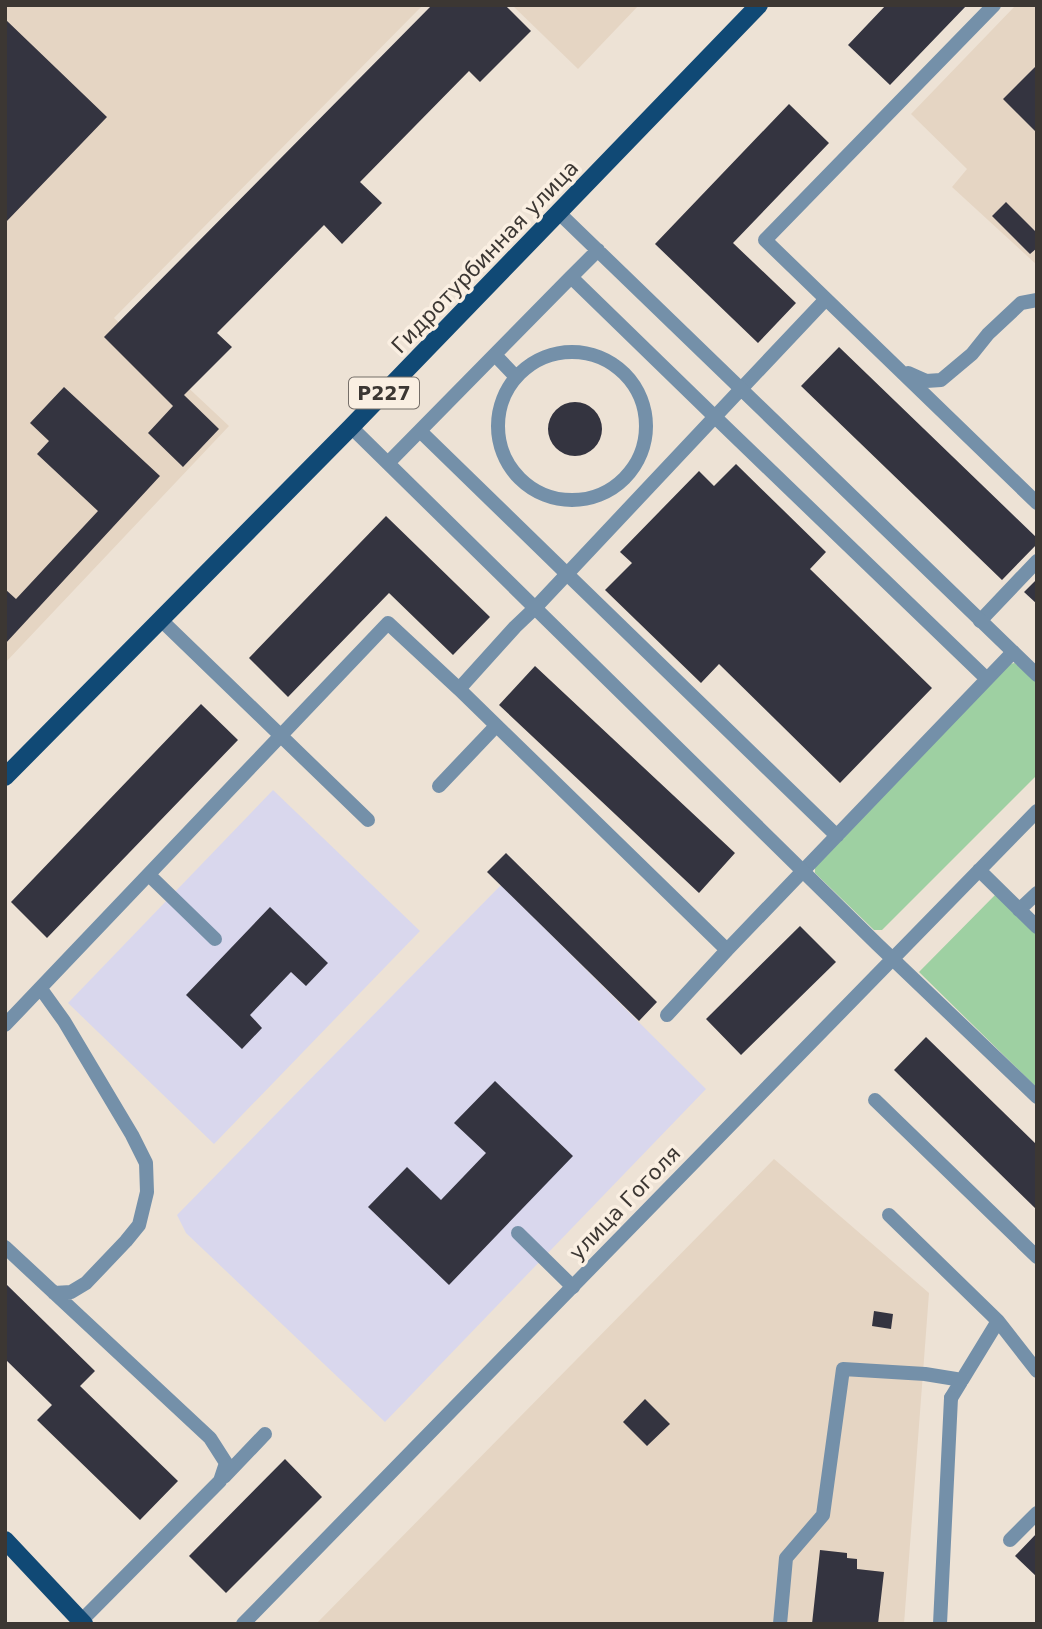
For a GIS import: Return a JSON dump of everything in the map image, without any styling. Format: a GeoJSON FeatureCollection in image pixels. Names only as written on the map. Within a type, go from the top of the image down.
{"type":"FeatureCollection","features":[{"type":"Feature","properties":{"kind":"main road","name":"Гидротурбинная улица"},"geometry":{"type":"LineString","coordinates":[[5,777],[351,427],[759,5]]}},
{"type":"Feature","properties":{"kind":"main road"},"geometry":{"type":"LineString","coordinates":[[5,1540],[82,1622]]}},
{"type":"Feature","properties":{"kind":"street"},"geometry":{"type":"LineString","coordinates":[[994,5],[765,240],[1037,503]]}},
{"type":"Feature","properties":{"kind":"street"},"geometry":{"type":"LineString","coordinates":[[559,213],[1037,675]]}},
{"type":"Feature","properties":{"kind":"street"},"geometry":{"type":"LineString","coordinates":[[388,463],[598,250]]}},
{"type":"Feature","properties":{"kind":"street"},"geometry":{"type":"LineString","coordinates":[[571,277],[987,679]]}},
{"type":"Feature","properties":{"kind":"street"},"geometry":{"type":"LineString","coordinates":[[458,689],[827,299]]}},
{"type":"Feature","properties":{"kind":"street"},"geometry":{"type":"LineString","coordinates":[[897,368],[926,381],[941,380],[972,354],[988,334],[1021,303],[1036,301]]}},
{"type":"Feature","properties":{"kind":"street"},"geometry":{"type":"LineString","coordinates":[[576,351],[598,356],[617,367],[633,383],[643,403],[646,426],[643,448],[634,468],[625,477],[618,485],[599,496],[577,501],[555,499],[534,491],[520,480],[508,466],[497,432],[503,396],[516,377],[541,358],[576,351]]}},
{"type":"Feature","properties":{"kind":"street"},"geometry":{"type":"LineString","coordinates":[[495,355],[516,377]]}},
{"type":"Feature","properties":{"kind":"street"},"geometry":{"type":"LineString","coordinates":[[351,427],[1037,1097]]}},
{"type":"Feature","properties":{"kind":"street"},"geometry":{"type":"LineString","coordinates":[[420,431],[837,836]]}},
{"type":"Feature","properties":{"kind":"street"},"geometry":{"type":"LineString","coordinates":[[625,477],[643,494]]}},
{"type":"Feature","properties":{"kind":"street"},"geometry":{"type":"LineString","coordinates":[[980,621],[1037,561]]}},
{"type":"Feature","properties":{"kind":"street"},"geometry":{"type":"LineString","coordinates":[[161,620],[279,737],[368,820]]}},
{"type":"Feature","properties":{"kind":"street"},"geometry":{"type":"LineString","coordinates":[[5,1025],[388,623],[727,950]]}},
{"type":"Feature","properties":{"kind":"street"},"geometry":{"type":"LineString","coordinates":[[667,1015],[1013,652]]}},
{"type":"Feature","properties":{"kind":"street"},"geometry":{"type":"LineString","coordinates":[[439,786],[496,726]]}},
{"type":"Feature","properties":{"kind":"street","name":"улица Гоголя"},"geometry":{"type":"LineString","coordinates":[[243,1624],[1037,811]]}},
{"type":"Feature","properties":{"kind":"street"},"geometry":{"type":"LineString","coordinates":[[1025,823],[1037,835]]}},
{"type":"Feature","properties":{"kind":"street"},"geometry":{"type":"LineString","coordinates":[[979,870],[1037,927]]}},
{"type":"Feature","properties":{"kind":"street"},"geometry":{"type":"LineString","coordinates":[[149,875],[215,939]]}},
{"type":"Feature","properties":{"kind":"street"},"geometry":{"type":"LineString","coordinates":[[1019,910],[1037,893]]}},
{"type":"Feature","properties":{"kind":"street"},"geometry":{"type":"LineString","coordinates":[[41,989],[64,1021],[146,1163],[147,1192],[139,1225],[86,1283],[71,1292],[54,1293]]}},
{"type":"Feature","properties":{"kind":"street"},"geometry":{"type":"LineString","coordinates":[[875,1100],[1037,1257]]}},
{"type":"Feature","properties":{"kind":"street"},"geometry":{"type":"LineString","coordinates":[[889,1214],[998,1321],[1037,1371]]}},
{"type":"Feature","properties":{"kind":"street"},"geometry":{"type":"LineString","coordinates":[[518,1233],[573,1286]]}},
{"type":"Feature","properties":{"kind":"street"},"geometry":{"type":"LineString","coordinates":[[5,1247],[210,1438],[226,1463],[220,1481]]}},
{"type":"Feature","properties":{"kind":"street"},"geometry":{"type":"LineString","coordinates":[[940,1624],[951,1398],[998,1321]]}},
{"type":"Feature","properties":{"kind":"street"},"geometry":{"type":"LineString","coordinates":[[780,1624],[786,1558],[823,1515],[842,1369],[925,1374],[962,1380]]}},
{"type":"Feature","properties":{"kind":"street"},"geometry":{"type":"LineString","coordinates":[[82,1622],[265,1434]]}},
{"type":"Feature","properties":{"kind":"street"},"geometry":{"type":"LineString","coordinates":[[1010,1540],[1037,1513]]}},
{"type":"Feature","properties":{"kind":"shaded area"},"geometry":{"type":"Polygon","coordinates":[[[5,5],[423,5],[114,318],[229,426],[5,663],[5,5]]]}},
{"type":"Feature","properties":{"kind":"shaded area"},"geometry":{"type":"Polygon","coordinates":[[[512,5],[639,5],[578,69],[512,5]]]}},
{"type":"Feature","properties":{"kind":"shaded area"},"geometry":{"type":"Polygon","coordinates":[[[1016,5],[1037,5],[1037,265],[952,187],[967,169],[911,114],[1016,5]]]}},
{"type":"Feature","properties":{"kind":"shaded area"},"geometry":{"type":"Polygon","coordinates":[[[273,790],[420,931],[214,1144],[68,1003],[273,790]]]}},
{"type":"Feature","properties":{"kind":"shaded area"},"geometry":{"type":"Polygon","coordinates":[[[501,885],[706,1089],[385,1422],[186,1233],[177,1215],[501,885]]]}},
{"type":"Feature","properties":{"kind":"shaded area"},"geometry":{"type":"Polygon","coordinates":[[[774,1159],[929,1293],[904,1624],[316,1624],[774,1159]]]}},
{"type":"Feature","properties":{"kind":"green space"},"geometry":{"type":"Polygon","coordinates":[[[1015,663],[1037,683],[1037,775],[882,930],[874,930],[815,873],[815,866],[1009,664],[1015,663]]]}},
{"type":"Feature","properties":{"kind":"green space"},"geometry":{"type":"Polygon","coordinates":[[[996,894],[1037,934],[1037,1088],[919,972],[996,894]]]}},
{"type":"Feature","properties":{"kind":"building"},"geometry":{"type":"Polygon","coordinates":[[[432,5],[505,5],[531,31],[480,82],[469,71],[360,182],[382,203],[342,244],[324,225],[217,333],[232,347],[184,395],[219,429],[183,467],[148,433],[173,406],[104,337],[432,5]]]}},
{"type":"Feature","properties":{"kind":"building"},"geometry":{"type":"Polygon","coordinates":[[[886,5],[967,5],[890,85],[848,45],[886,5]]]}},
{"type":"Feature","properties":{"kind":"building"},"geometry":{"type":"Polygon","coordinates":[[[5,19],[107,117],[5,223],[5,19]]]}},
{"type":"Feature","properties":{"kind":"building"},"geometry":{"type":"Polygon","coordinates":[[[1037,65],[1037,133],[1003,99],[1037,65]]]}},
{"type":"Feature","properties":{"kind":"building"},"geometry":{"type":"Polygon","coordinates":[[[789,104],[829,143],[733,243],[796,303],[758,343],[655,244],[789,104]]]}},
{"type":"Feature","properties":{"kind":"building"},"geometry":{"type":"Polygon","coordinates":[[[1006,202],[1037,233],[1037,248],[1030,254],[992,216],[1006,202]]]}},
{"type":"Feature","properties":{"kind":"building"},"geometry":{"type":"Polygon","coordinates":[[[839,347],[1037,538],[1037,544],[1002,580],[801,386],[839,347]]]}},
{"type":"Feature","properties":{"kind":"building"},"geometry":{"type":"Polygon","coordinates":[[[64,387],[160,476],[5,644],[5,589],[16,599],[98,511],[37,454],[49,441],[30,423],[64,387]]]}},
{"type":"Feature","properties":{"kind":"building"},"geometry":{"type":"Polygon","coordinates":[[[575,402],[594,410],[602,429],[594,448],[575,456],[556,448],[548,429],[556,410],[575,402]]]}},
{"type":"Feature","properties":{"kind":"building"},"geometry":{"type":"Polygon","coordinates":[[[736,464],[826,552],[810,569],[932,688],[840,783],[719,664],[701,683],[605,590],[632,563],[620,552],[699,471],[714,486],[736,464]]]}},
{"type":"Feature","properties":{"kind":"building"},"geometry":{"type":"Polygon","coordinates":[[[386,516],[490,617],[453,655],[389,593],[288,697],[249,658],[386,516]]]}},
{"type":"Feature","properties":{"kind":"building"},"geometry":{"type":"Polygon","coordinates":[[[1037,579],[1037,604],[1024,592],[1037,579]]]}},
{"type":"Feature","properties":{"kind":"building"},"geometry":{"type":"Polygon","coordinates":[[[535,666],[735,853],[699,893],[499,705],[535,666]]]}},
{"type":"Feature","properties":{"kind":"building"},"geometry":{"type":"Polygon","coordinates":[[[201,704],[238,740],[47,938],[11,902],[201,704]]]}},
{"type":"Feature","properties":{"kind":"building"},"geometry":{"type":"Polygon","coordinates":[[[506,853],[657,1002],[639,1021],[487,872],[506,853]]]}},
{"type":"Feature","properties":{"kind":"building"},"geometry":{"type":"Polygon","coordinates":[[[270,907],[328,963],[306,986],[291,972],[250,1015],[262,1028],[242,1049],[186,995],[270,907]]]}},
{"type":"Feature","properties":{"kind":"building"},"geometry":{"type":"Polygon","coordinates":[[[800,926],[836,962],[741,1055],[706,1019],[800,926]]]}},
{"type":"Feature","properties":{"kind":"building"},"geometry":{"type":"Polygon","coordinates":[[[926,1037],[1037,1145],[1037,1210],[894,1070],[926,1037]]]}},
{"type":"Feature","properties":{"kind":"building"},"geometry":{"type":"Polygon","coordinates":[[[495,1081],[573,1156],[449,1285],[368,1207],[407,1167],[441,1200],[486,1153],[454,1123],[495,1081]]]}},
{"type":"Feature","properties":{"kind":"building"},"geometry":{"type":"Polygon","coordinates":[[[5,1283],[95,1371],[80,1386],[178,1481],[140,1520],[37,1420],[52,1405],[5,1359],[5,1283]]]}},
{"type":"Feature","properties":{"kind":"building"},"geometry":{"type":"Polygon","coordinates":[[[874,1311],[893,1314],[891,1329],[872,1326],[874,1311]]]}},
{"type":"Feature","properties":{"kind":"building"},"geometry":{"type":"Polygon","coordinates":[[[645,1399],[670,1424],[647,1446],[623,1422],[645,1399]]]}},
{"type":"Feature","properties":{"kind":"building"},"geometry":{"type":"Polygon","coordinates":[[[285,1459],[322,1497],[226,1593],[189,1556],[285,1459]]]}},
{"type":"Feature","properties":{"kind":"building"},"geometry":{"type":"Polygon","coordinates":[[[1037,1533],[1037,1577],[1015,1556],[1037,1533]]]}},
{"type":"Feature","properties":{"kind":"building"},"geometry":{"type":"Polygon","coordinates":[[[820,1550],[847,1553],[847,1558],[857,1559],[857,1569],[884,1572],[878,1624],[812,1624],[820,1550]]]}}]}
